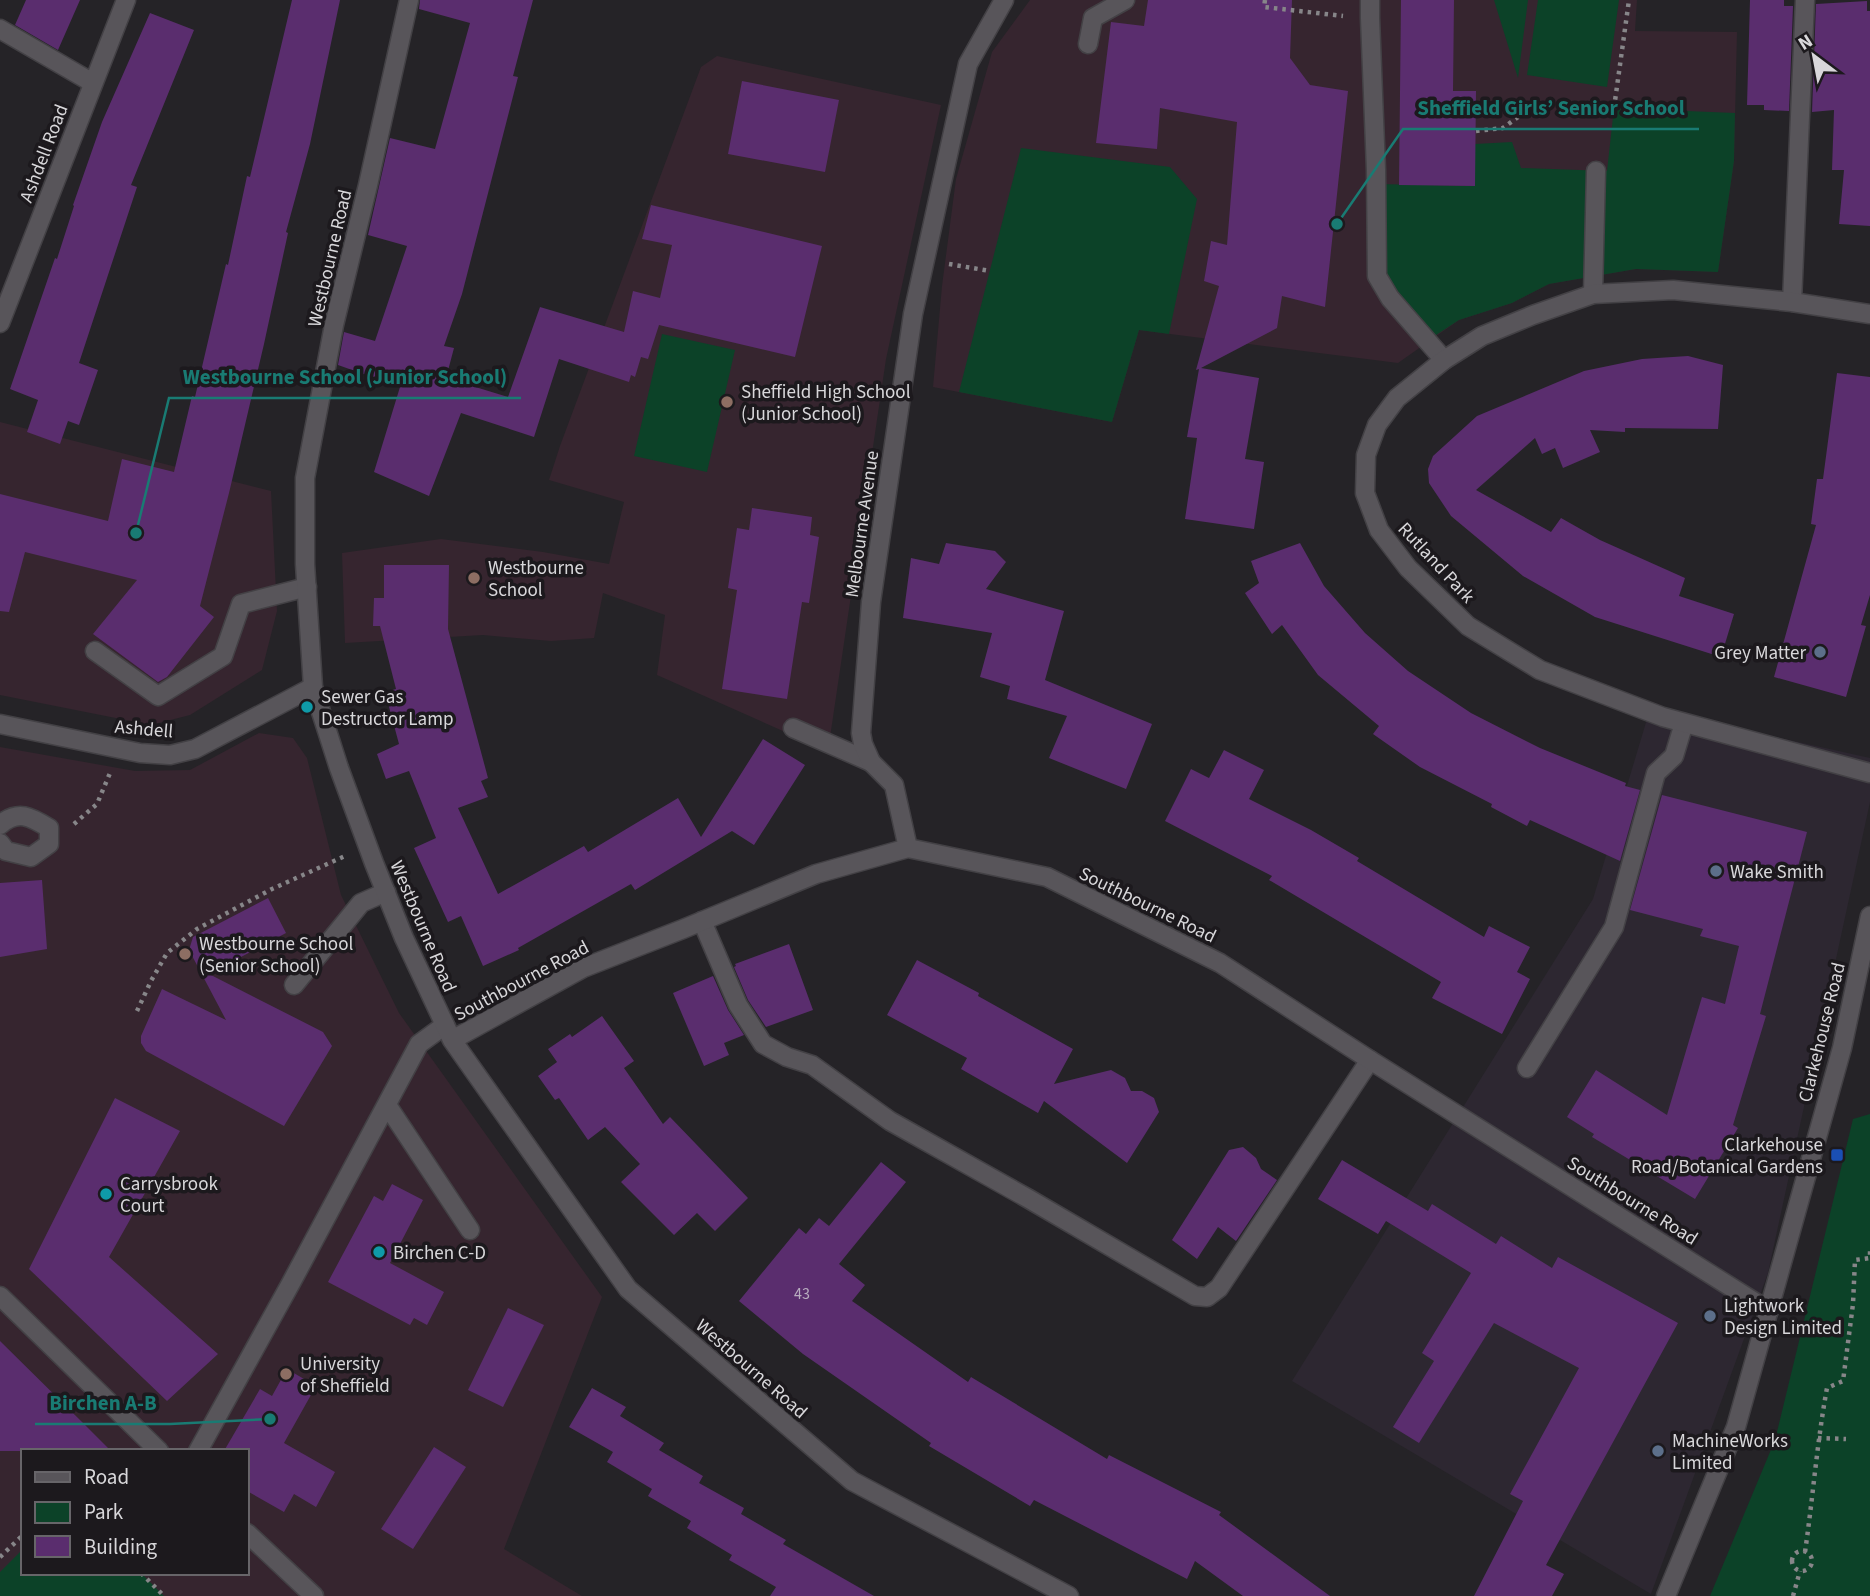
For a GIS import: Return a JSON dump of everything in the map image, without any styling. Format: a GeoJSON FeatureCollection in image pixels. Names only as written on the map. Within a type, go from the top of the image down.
{"type":"FeatureCollection","features":[{"type":"Feature","properties":{"kind":"street","name":"Ashdell Road"},"geometry":{"type":"LineString","coordinates":[[0,323],[126,0]]}},
{"type":"Feature","properties":{"kind":"street","name":"Westbourne Road"},"geometry":{"type":"LineString","coordinates":[[409,0],[334,325],[305,478],[305,564],[313,687],[335,757],[404,937],[448,1033],[628,1289],[852,1481],[1069,1596]]}},
{"type":"Feature","properties":{"kind":"street","name":"Melbourne Avenue"},"geometry":{"type":"LineString","coordinates":[[908,848],[894,785],[871,762],[861,733],[871,603],[913,314],[925,258],[968,64],[1004,0]]}},
{"type":"Feature","properties":{"kind":"street"},"geometry":{"type":"LineString","coordinates":[[1088,44],[1093,18],[1125,0]]}},
{"type":"Feature","properties":{"kind":"street"},"geometry":{"type":"LineString","coordinates":[[1370,0],[1377,170],[1377,276],[1390,298],[1444,360]]}},
{"type":"Feature","properties":{"kind":"street"},"geometry":{"type":"LineString","coordinates":[[1792,302],[1805,0]]}},
{"type":"Feature","properties":{"kind":"street"},"geometry":{"type":"LineString","coordinates":[[0,29],[93,83]]}},
{"type":"Feature","properties":{"kind":"street"},"geometry":{"type":"LineString","coordinates":[[1593,294],[1596,171]]}},
{"type":"Feature","properties":{"kind":"street","name":"Rutland Park"},"geometry":{"type":"LineString","coordinates":[[1870,314],[1792,302],[1673,290],[1593,294],[1533,315],[1482,336],[1444,360],[1397,398],[1377,425],[1366,455],[1365,493],[1379,530],[1408,568],[1468,626],[1540,670],[1664,717],[1870,773]]}},
{"type":"Feature","properties":{"kind":"street"},"geometry":{"type":"LineString","coordinates":[[95,651],[158,696],[223,656],[241,604],[307,587]]}},
{"type":"Feature","properties":{"kind":"street","name":"Ashdell"},"geometry":{"type":"LineString","coordinates":[[0,724],[115,748],[170,755],[195,749],[313,687]]}},
{"type":"Feature","properties":{"kind":"street"},"geometry":{"type":"LineString","coordinates":[[1527,1068],[1614,927],[1656,774],[1674,756],[1684,723]]}},
{"type":"Feature","properties":{"kind":"street"},"geometry":{"type":"LineString","coordinates":[[793,729],[871,762]]}},
{"type":"Feature","properties":{"kind":"street"},"geometry":{"type":"LineString","coordinates":[[0,825],[8,818],[30,816],[49,828],[49,844],[31,857],[6,851],[0,844]]}},
{"type":"Feature","properties":{"kind":"street","name":"Southbourne Road"},"geometry":{"type":"LineString","coordinates":[[199,1449],[419,1044],[448,1033],[583,968],[816,874],[908,848],[1047,877],[1220,963],[1769,1311]]}},
{"type":"Feature","properties":{"kind":"street"},"geometry":{"type":"LineString","coordinates":[[294,985],[361,903],[386,892]]}},
{"type":"Feature","properties":{"kind":"street","name":"Clarkehouse Road"},"geometry":{"type":"LineString","coordinates":[[1666,1596],[1736,1427],[1842,1048],[1870,916]]}},
{"type":"Feature","properties":{"kind":"street"},"geometry":{"type":"LineString","coordinates":[[702,921],[738,1005],[763,1044],[787,1058],[813,1065],[890,1121],[1195,1296],[1207,1297],[1219,1288],[1370,1060]]}},
{"type":"Feature","properties":{"kind":"street"},"geometry":{"type":"LineString","coordinates":[[387,1105],[470,1230]]}},
{"type":"Feature","properties":{"kind":"street"},"geometry":{"type":"LineString","coordinates":[[0,1296],[157,1449]]}},
{"type":"Feature","properties":{"kind":"street"},"geometry":{"type":"LineString","coordinates":[[248,1534],[314,1596]]}},
{"type":"Feature","properties":{"kind":"path"},"geometry":{"type":"LineString","coordinates":[[1265,0],[1264,7],[1370,18]]}},
{"type":"Feature","properties":{"kind":"path"},"geometry":{"type":"LineString","coordinates":[[1614,108],[1629,0]]}},
{"type":"Feature","properties":{"kind":"path"},"geometry":{"type":"LineString","coordinates":[[1476,131],[1503,128],[1522,114]]}},
{"type":"Feature","properties":{"kind":"path"},"geometry":{"type":"LineString","coordinates":[[925,258],[990,271]]}},
{"type":"Feature","properties":{"kind":"path"},"geometry":{"type":"LineString","coordinates":[[49,828],[74,824],[97,804],[109,777],[115,748]]}},
{"type":"Feature","properties":{"kind":"path"},"geometry":{"type":"LineString","coordinates":[[137,1010],[167,953],[197,929],[272,889],[368,846]]}},
{"type":"Feature","properties":{"kind":"path"},"geometry":{"type":"LineString","coordinates":[[1805,1552],[1826,1388],[1843,1381],[1853,1304],[1855,1260],[1870,1258],[1870,1251]]}},
{"type":"Feature","properties":{"kind":"path"},"geometry":{"type":"LineString","coordinates":[[1818,1438],[1846,1439]]}},
{"type":"Feature","properties":{"kind":"path"},"geometry":{"type":"LineString","coordinates":[[0,1558],[21,1537]]}},
{"type":"Feature","properties":{"kind":"path"},"geometry":{"type":"LineString","coordinates":[[1799,1552],[1805,1552],[1811,1556],[1812,1563],[1809,1569],[1800,1571],[1793,1565],[1792,1559],[1799,1552]]}},
{"type":"Feature","properties":{"kind":"path"},"geometry":{"type":"LineString","coordinates":[[1793,1596],[1800,1571]]}},
{"type":"Feature","properties":{"kind":"path"},"geometry":{"type":"LineString","coordinates":[[143,1575],[164,1596]]}},
{"type":"Feature","properties":{"kind":"shaded area"},"geometry":{"type":"Polygon","coordinates":[[[1030,0],[1637,0],[1635,31],[1737,32],[1734,161],[1718,272],[1636,269],[1549,284],[1512,303],[1459,320],[1398,363],[1139,330],[1112,422],[933,387],[942,286],[956,179],[992,52],[1030,0]]]}},
{"type":"Feature","properties":{"kind":"shaded area","name":"Sheffield High School (Junior School)"},"geometry":{"type":"Polygon","coordinates":[[[717,56],[941,105],[886,359],[828,751],[657,675],[665,615],[603,593],[594,638],[551,641],[483,635],[345,643],[342,553],[441,539],[543,552],[609,564],[624,502],[549,480],[701,67],[717,56]]]}},
{"type":"Feature","properties":{"kind":"shaded area"},"geometry":{"type":"Polygon","coordinates":[[[0,422],[271,491],[277,611],[262,670],[190,715],[151,725],[0,695],[0,422]]]}},
{"type":"Feature","properties":{"kind":"shaded area"},"geometry":{"type":"Polygon","coordinates":[[[1650,709],[1870,758],[1870,802],[1768,1273],[1651,1594],[1292,1381],[1593,899],[1650,709]]]}},
{"type":"Feature","properties":{"kind":"shaded area","name":"University of Sheffield"},"geometry":{"type":"Polygon","coordinates":[[[259,733],[293,738],[307,758],[341,895],[399,1013],[602,1297],[504,1549],[582,1596],[0,1596],[0,747],[135,771],[190,770],[259,733]]]}},
{"type":"Feature","properties":{"kind":"green space"},"geometry":{"type":"Polygon","coordinates":[[[1494,0],[1528,0],[1518,78],[1494,0]]]}},
{"type":"Feature","properties":{"kind":"green space"},"geometry":{"type":"Polygon","coordinates":[[[1538,0],[1619,0],[1607,87],[1527,75],[1538,0]]]}},
{"type":"Feature","properties":{"kind":"green space"},"geometry":{"type":"Polygon","coordinates":[[[1614,108],[1735,113],[1734,161],[1718,272],[1636,269],[1549,284],[1512,303],[1459,320],[1427,341],[1377,276],[1376,184],[1474,186],[1475,144],[1512,142],[1521,168],[1607,171],[1614,108]]]}},
{"type":"Feature","properties":{"kind":"green space"},"geometry":{"type":"Polygon","coordinates":[[[1021,148],[1170,167],[1197,199],[1169,334],[1139,330],[1112,422],[959,392],[1021,148]]]}},
{"type":"Feature","properties":{"kind":"green space"},"geometry":{"type":"Polygon","coordinates":[[[662,334],[735,350],[707,472],[634,456],[662,334]]]}},
{"type":"Feature","properties":{"kind":"green space"},"geometry":{"type":"Polygon","coordinates":[[[1870,1114],[1870,1596],[1710,1596],[1775,1440],[1853,1119],[1870,1114]]]}},
{"type":"Feature","properties":{"kind":"green space"},"geometry":{"type":"Polygon","coordinates":[[[21,1551],[21,1575],[143,1575],[164,1596],[0,1596],[0,1572],[21,1551]]]}},
{"type":"Feature","properties":{"kind":"building"},"geometry":{"type":"Polygon","coordinates":[[[26,0],[80,0],[58,50],[15,25],[26,0]]]}},
{"type":"Feature","properties":{"kind":"building"},"geometry":{"type":"Polygon","coordinates":[[[292,0],[340,0],[310,144],[286,232],[288,233],[264,344],[200,606],[214,617],[167,677],[158,682],[93,634],[137,580],[25,552],[9,612],[0,611],[0,494],[108,521],[122,459],[174,472],[192,396],[195,397],[226,264],[228,265],[247,176],[250,177],[292,0]]]}},
{"type":"Feature","properties":{"kind":"building"},"geometry":{"type":"Polygon","coordinates":[[[420,0],[533,0],[513,76],[518,77],[462,294],[444,346],[454,348],[446,378],[508,397],[540,307],[624,332],[633,291],[660,298],[672,245],[642,239],[651,205],[822,246],[795,357],[659,325],[648,359],[641,357],[635,377],[631,375],[629,382],[559,359],[534,437],[461,413],[429,496],[374,472],[400,387],[338,365],[344,332],[375,341],[407,246],[368,235],[390,138],[435,149],[470,23],[419,9],[420,0]]]}},
{"type":"Feature","properties":{"kind":"building"},"geometry":{"type":"Polygon","coordinates":[[[1148,0],[1292,0],[1290,58],[1310,85],[1348,91],[1325,307],[1282,296],[1277,328],[1201,368],[1259,378],[1245,459],[1264,462],[1254,529],[1185,519],[1197,438],[1187,437],[1199,369],[1196,370],[1219,286],[1204,281],[1211,241],[1227,245],[1237,122],[1160,108],[1157,149],[1096,143],[1111,22],[1144,26],[1148,0]]]}},
{"type":"Feature","properties":{"kind":"building"},"geometry":{"type":"Polygon","coordinates":[[[1401,0],[1454,0],[1453,91],[1476,91],[1475,186],[1399,185],[1401,0]]]}},
{"type":"Feature","properties":{"kind":"building"},"geometry":{"type":"Polygon","coordinates":[[[1750,0],[1784,0],[1784,6],[1793,6],[1789,111],[1764,110],[1764,105],[1747,105],[1750,0]]]}},
{"type":"Feature","properties":{"kind":"building"},"geometry":{"type":"Polygon","coordinates":[[[1867,1],[1867,11],[1870,11],[1870,226],[1839,224],[1844,170],[1832,170],[1834,110],[1812,112],[1816,4],[1867,1]]]}},
{"type":"Feature","properties":{"kind":"building"},"geometry":{"type":"Polygon","coordinates":[[[150,13],[194,30],[131,185],[137,187],[79,363],[98,370],[79,425],[68,421],[60,444],[27,432],[38,400],[10,389],[102,122],[150,13]]]}},
{"type":"Feature","properties":{"kind":"building"},"geometry":{"type":"Polygon","coordinates":[[[742,81],[839,100],[825,172],[728,154],[742,81]]]}},
{"type":"Feature","properties":{"kind":"building"},"geometry":{"type":"Polygon","coordinates":[[[1688,356],[1723,365],[1718,429],[1625,428],[1625,432],[1590,430],[1600,452],[1563,468],[1555,448],[1542,454],[1535,438],[1476,490],[1551,532],[1561,518],[1600,540],[1685,578],[1679,596],[1734,614],[1721,657],[1595,617],[1523,576],[1451,516],[1429,483],[1428,469],[1433,456],[1477,416],[1584,371],[1642,359],[1688,356]]]}},
{"type":"Feature","properties":{"kind":"building"},"geometry":{"type":"Polygon","coordinates":[[[1837,373],[1870,377],[1870,595],[1861,625],[1866,626],[1846,697],[1774,677],[1816,525],[1811,524],[1817,479],[1823,479],[1837,373]]]}},
{"type":"Feature","properties":{"kind":"building"},"geometry":{"type":"Polygon","coordinates":[[[752,508],[812,517],[810,535],[819,537],[809,603],[802,602],[787,699],[722,689],[737,590],[728,588],[737,528],[749,530],[752,508]]]}},
{"type":"Feature","properties":{"kind":"building"},"geometry":{"type":"Polygon","coordinates":[[[946,543],[995,551],[1006,562],[986,589],[1064,611],[1045,680],[1152,724],[1126,789],[1049,758],[1067,716],[1007,699],[1010,686],[980,677],[992,633],[903,618],[911,558],[939,564],[946,543]]]}},
{"type":"Feature","properties":{"kind":"building"},"geometry":{"type":"Polygon","coordinates":[[[1300,543],[1324,586],[1365,633],[1408,671],[1471,713],[1540,748],[1626,783],[1625,786],[1640,790],[1620,861],[1530,820],[1527,826],[1491,807],[1492,804],[1420,767],[1373,734],[1379,726],[1318,675],[1282,625],[1272,634],[1245,593],[1259,583],[1251,561],[1300,543]]]}},
{"type":"Feature","properties":{"kind":"building"},"geometry":{"type":"Polygon","coordinates":[[[384,565],[449,565],[448,629],[488,778],[481,781],[488,797],[458,808],[498,894],[584,846],[588,852],[678,798],[701,837],[763,739],[805,765],[754,845],[732,831],[635,890],[631,884],[518,948],[519,950],[483,966],[461,916],[448,922],[414,848],[436,838],[409,771],[386,779],[377,754],[399,744],[385,692],[396,689],[380,626],[373,626],[374,598],[384,598],[384,565]]]}},
{"type":"Feature","properties":{"kind":"building"},"geometry":{"type":"Polygon","coordinates":[[[1224,750],[1264,770],[1249,799],[1359,858],[1357,861],[1484,937],[1489,926],[1530,947],[1517,972],[1530,979],[1502,1034],[1432,998],[1441,982],[1269,880],[1272,876],[1165,821],[1191,769],[1209,778],[1224,750]]]}},
{"type":"Feature","properties":{"kind":"building"},"geometry":{"type":"Polygon","coordinates":[[[1662,795],[1807,832],[1760,1014],[1766,1016],[1733,1125],[1738,1128],[1695,1199],[1592,1137],[1594,1134],[1567,1117],[1596,1070],[1667,1115],[1702,997],[1725,1004],[1739,946],[1700,936],[1703,929],[1630,910],[1662,795]]]}},
{"type":"Feature","properties":{"kind":"building"},"geometry":{"type":"Polygon","coordinates":[[[42,880],[47,949],[0,957],[0,883],[42,880]]]}},
{"type":"Feature","properties":{"kind":"building"},"geometry":{"type":"Polygon","coordinates":[[[268,898],[286,933],[209,974],[323,1032],[332,1046],[284,1126],[146,1051],[141,1043],[141,1036],[162,989],[226,1020],[189,950],[193,937],[268,898]]]}},
{"type":"Feature","properties":{"kind":"building"},"geometry":{"type":"Polygon","coordinates":[[[789,944],[813,1010],[766,1027],[748,1000],[734,967],[735,964],[789,944]]]}},
{"type":"Feature","properties":{"kind":"building"},"geometry":{"type":"Polygon","coordinates":[[[917,960],[1073,1049],[1054,1084],[1111,1070],[1125,1078],[1131,1091],[1142,1091],[1154,1098],[1159,1112],[1127,1163],[1044,1101],[1038,1113],[961,1069],[967,1058],[887,1015],[917,960]]]}},
{"type":"Feature","properties":{"kind":"building"},"geometry":{"type":"Polygon","coordinates":[[[713,976],[728,1010],[744,1035],[724,1043],[729,1055],[704,1066],[673,993],[713,976]]]}},
{"type":"Feature","properties":{"kind":"building"},"geometry":{"type":"Polygon","coordinates":[[[602,1016],[634,1061],[624,1068],[663,1124],[670,1117],[748,1198],[715,1231],[697,1213],[674,1235],[621,1182],[640,1164],[605,1127],[588,1140],[559,1098],[555,1100],[538,1076],[557,1062],[548,1049],[570,1034],[572,1037],[602,1016]]]}},
{"type":"Feature","properties":{"kind":"building","name":"Carrysbrook Court"},"geometry":{"type":"Polygon","coordinates":[[[115,1098],[180,1131],[109,1257],[218,1354],[167,1401],[29,1269],[115,1098]]]}},
{"type":"Feature","properties":{"kind":"building"},"geometry":{"type":"Polygon","coordinates":[[[1243,1147],[1256,1158],[1261,1169],[1277,1180],[1236,1241],[1218,1227],[1197,1259],[1172,1240],[1229,1150],[1243,1147]]]}},
{"type":"Feature","properties":{"kind":"building"},"geometry":{"type":"Polygon","coordinates":[[[1342,1160],[1428,1211],[1432,1204],[1496,1244],[1501,1236],[1552,1268],[1558,1257],[1678,1323],[1546,1565],[1564,1574],[1552,1596],[1474,1596],[1523,1501],[1510,1494],[1579,1368],[1494,1323],[1419,1443],[1393,1427],[1434,1361],[1422,1353],[1471,1273],[1386,1221],[1378,1234],[1318,1199],[1342,1160]]]}},
{"type":"Feature","properties":{"kind":"building"},"geometry":{"type":"Polygon","coordinates":[[[881,1162],[906,1182],[839,1264],[865,1285],[852,1301],[968,1382],[971,1377],[1107,1459],[1109,1455],[1221,1512],[1219,1515],[1330,1596],[1243,1596],[1195,1561],[1187,1579],[1034,1500],[1030,1506],[929,1446],[931,1443],[803,1354],[739,1301],[799,1228],[806,1234],[819,1218],[829,1226],[881,1162]]]}},
{"type":"Feature","properties":{"kind":"building","name":"Birchen C-D"},"geometry":{"type":"Polygon","coordinates":[[[392,1184],[423,1200],[390,1263],[444,1292],[427,1325],[414,1318],[410,1325],[328,1282],[374,1196],[383,1201],[392,1184]]]}},
{"type":"Feature","properties":{"kind":"building"},"geometry":{"type":"Polygon","coordinates":[[[508,1308],[544,1325],[503,1407],[468,1390],[508,1308]]]}},
{"type":"Feature","properties":{"kind":"building"},"geometry":{"type":"Polygon","coordinates":[[[0,1341],[109,1449],[0,1451],[0,1341]]]}},
{"type":"Feature","properties":{"kind":"building"},"geometry":{"type":"Polygon","coordinates":[[[287,1369],[316,1386],[284,1443],[335,1472],[316,1507],[294,1494],[284,1512],[248,1492],[248,1449],[225,1449],[260,1389],[272,1396],[287,1369]]]}},
{"type":"Feature","properties":{"kind":"building"},"geometry":{"type":"Polygon","coordinates":[[[592,1388],[626,1407],[620,1416],[664,1443],[659,1450],[703,1476],[699,1483],[744,1508],[741,1514],[786,1540],[783,1544],[874,1596],[770,1596],[776,1587],[729,1560],[732,1555],[687,1528],[691,1521],[648,1496],[652,1489],[607,1462],[613,1452],[569,1427],[592,1388]]]}},
{"type":"Feature","properties":{"kind":"building"},"geometry":{"type":"Polygon","coordinates":[[[434,1447],[466,1467],[413,1549],[381,1529],[434,1447]]]}},
{"type":"Feature","properties":{"kind":"place","name":"Sheffield Girls’ Senior School"},"geometry":{"type":"Point","coordinates":[1337,224]}},
{"type":"Feature","properties":{"kind":"place","name":"Sheffield High School (Junior School)"},"geometry":{"type":"Point","coordinates":[727,402]}},
{"type":"Feature","properties":{"kind":"place","name":"Westbourne School (Junior School)"},"geometry":{"type":"Point","coordinates":[136,533]}},
{"type":"Feature","properties":{"kind":"place","name":"Westbourne School"},"geometry":{"type":"Point","coordinates":[474,578]}},
{"type":"Feature","properties":{"kind":"place","name":"Grey Matter"},"geometry":{"type":"Point","coordinates":[1820,652]}},
{"type":"Feature","properties":{"kind":"place","name":"Sewer Gas Destructor Lamp"},"geometry":{"type":"Point","coordinates":[307,707]}},
{"type":"Feature","properties":{"kind":"place","name":"Wake Smith"},"geometry":{"type":"Point","coordinates":[1716,871]}},
{"type":"Feature","properties":{"kind":"place","name":"Westbourne School (Senior School)"},"geometry":{"type":"Point","coordinates":[185,954]}},
{"type":"Feature","properties":{"kind":"place","name":"Clarkehouse Road/Botanical Gardens"},"geometry":{"type":"Point","coordinates":[1837,1155]}},
{"type":"Feature","properties":{"kind":"place","name":"Carrysbrook Court"},"geometry":{"type":"Point","coordinates":[106,1194]}},
{"type":"Feature","properties":{"kind":"place","name":"Birchen C-D"},"geometry":{"type":"Point","coordinates":[379,1252]}},
{"type":"Feature","properties":{"kind":"place","name":"Lightwork Design Limited"},"geometry":{"type":"Point","coordinates":[1710,1316]}},
{"type":"Feature","properties":{"kind":"place","name":"University of Sheffield"},"geometry":{"type":"Point","coordinates":[286,1374]}},
{"type":"Feature","properties":{"kind":"place","name":"Birchen A-B"},"geometry":{"type":"Point","coordinates":[270,1419]}},
{"type":"Feature","properties":{"kind":"place","name":"MachineWorks Limited"},"geometry":{"type":"Point","coordinates":[1658,1451]}}]}
